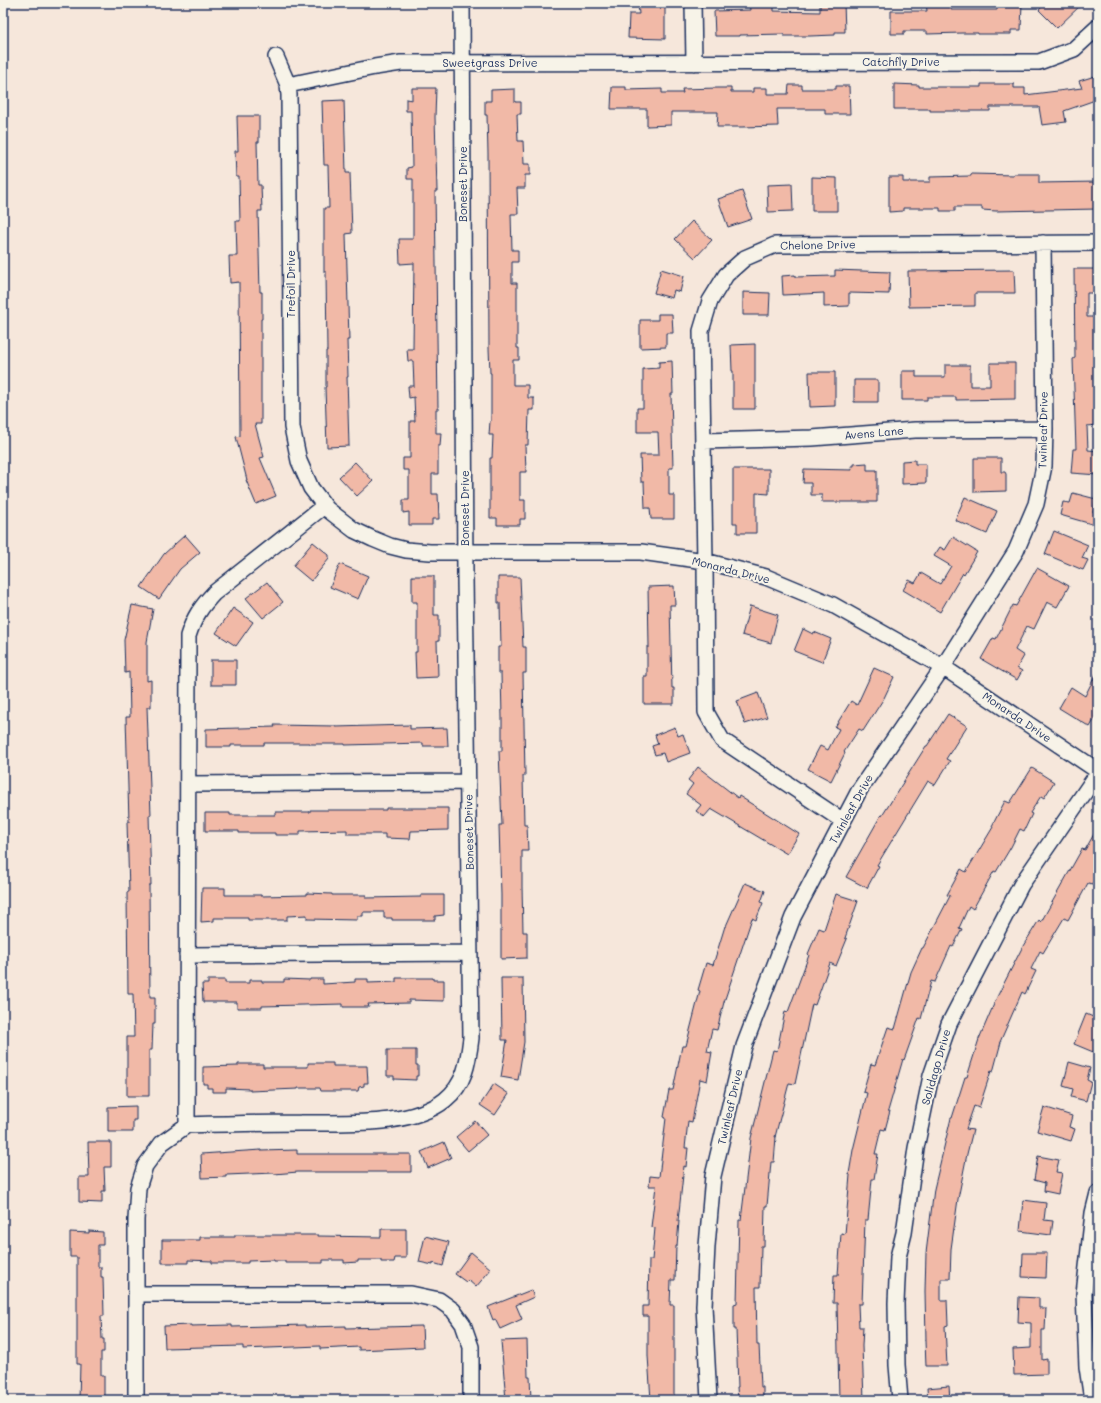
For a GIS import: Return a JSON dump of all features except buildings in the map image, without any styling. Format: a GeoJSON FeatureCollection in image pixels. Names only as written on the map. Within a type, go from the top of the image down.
{"type":"FeatureCollection","features":[{"type":"Feature","properties":{"kind":"street","name":"Boneset Drive"},"geometry":{"type":"LineString","coordinates":[[187,1125],[387,1121],[423,1113],[445,1100],[461,1083],[468,1065],[471,1038],[465,552],[462,3]]}},
{"type":"Feature","properties":{"kind":"street"},"geometry":{"type":"LineString","coordinates":[[693,3],[694,63]]}},
{"type":"Feature","properties":{"kind":"street","name":"Catchfly Drive"},"geometry":{"type":"LineString","coordinates":[[694,63],[1039,62],[1074,49],[1098,27]]}},
{"type":"Feature","properties":{"kind":"street","name":"Trefoil Drive"},"geometry":{"type":"LineString","coordinates":[[276,57],[288,85],[290,103],[292,427],[299,461],[311,488],[324,506]]}},
{"type":"Feature","properties":{"kind":"street","name":"Sweetgrass Drive"},"geometry":{"type":"LineString","coordinates":[[288,85],[390,64],[694,63]]}},
{"type":"Feature","properties":{"kind":"street"},"geometry":{"type":"LineString","coordinates":[[1043,243],[1098,243]]}},
{"type":"Feature","properties":{"kind":"street","name":"Twinleaf Drive"},"geometry":{"type":"LineString","coordinates":[[709,1400],[704,1306],[707,1246],[714,1176],[744,1046],[793,917],[860,789],[943,667],[1016,551],[1036,504],[1044,466],[1045,429],[1043,243]]}},
{"type":"Feature","properties":{"kind":"street","name":"Chelone Drive"},"geometry":{"type":"LineString","coordinates":[[843,821],[722,740],[706,712],[701,331],[710,301],[726,275],[745,258],[775,245],[1043,243]]}},
{"type":"Feature","properties":{"kind":"street","name":"Avens Lane"},"geometry":{"type":"LineString","coordinates":[[703,441],[812,438],[916,430],[1045,429]]}},
{"type":"Feature","properties":{"kind":"street"},"geometry":{"type":"LineString","coordinates":[[136,1400],[136,1220],[138,1188],[146,1166],[162,1143],[187,1125],[188,636],[193,620],[202,606],[214,593],[324,506]]}},
{"type":"Feature","properties":{"kind":"street","name":"Monarda Drive"},"geometry":{"type":"LineString","coordinates":[[324,506],[354,530],[390,546],[406,550],[465,552],[641,552],[705,562],[766,576],[833,605],[943,667],[1098,772]]}},
{"type":"Feature","properties":{"kind":"street","name":"Solidago Drive"},"geometry":{"type":"LineString","coordinates":[[900,1400],[897,1365],[896,1311],[898,1257],[904,1233],[916,1148],[931,1076],[949,1024],[1021,885],[1098,772]]}},
{"type":"Feature","properties":{"kind":"street"},"geometry":{"type":"LineString","coordinates":[[188,784],[468,782]]}},
{"type":"Feature","properties":{"kind":"street"},"geometry":{"type":"LineString","coordinates":[[187,955],[470,953]]}},
{"type":"Feature","properties":{"kind":"street"},"geometry":{"type":"LineString","coordinates":[[1092,1400],[1087,1367],[1084,1294],[1093,1213],[1098,1193]]}},
{"type":"Feature","properties":{"kind":"street"},"geometry":{"type":"LineString","coordinates":[[136,1294],[411,1294],[439,1300],[453,1310],[463,1324],[471,1347],[471,1400]]}}]}
